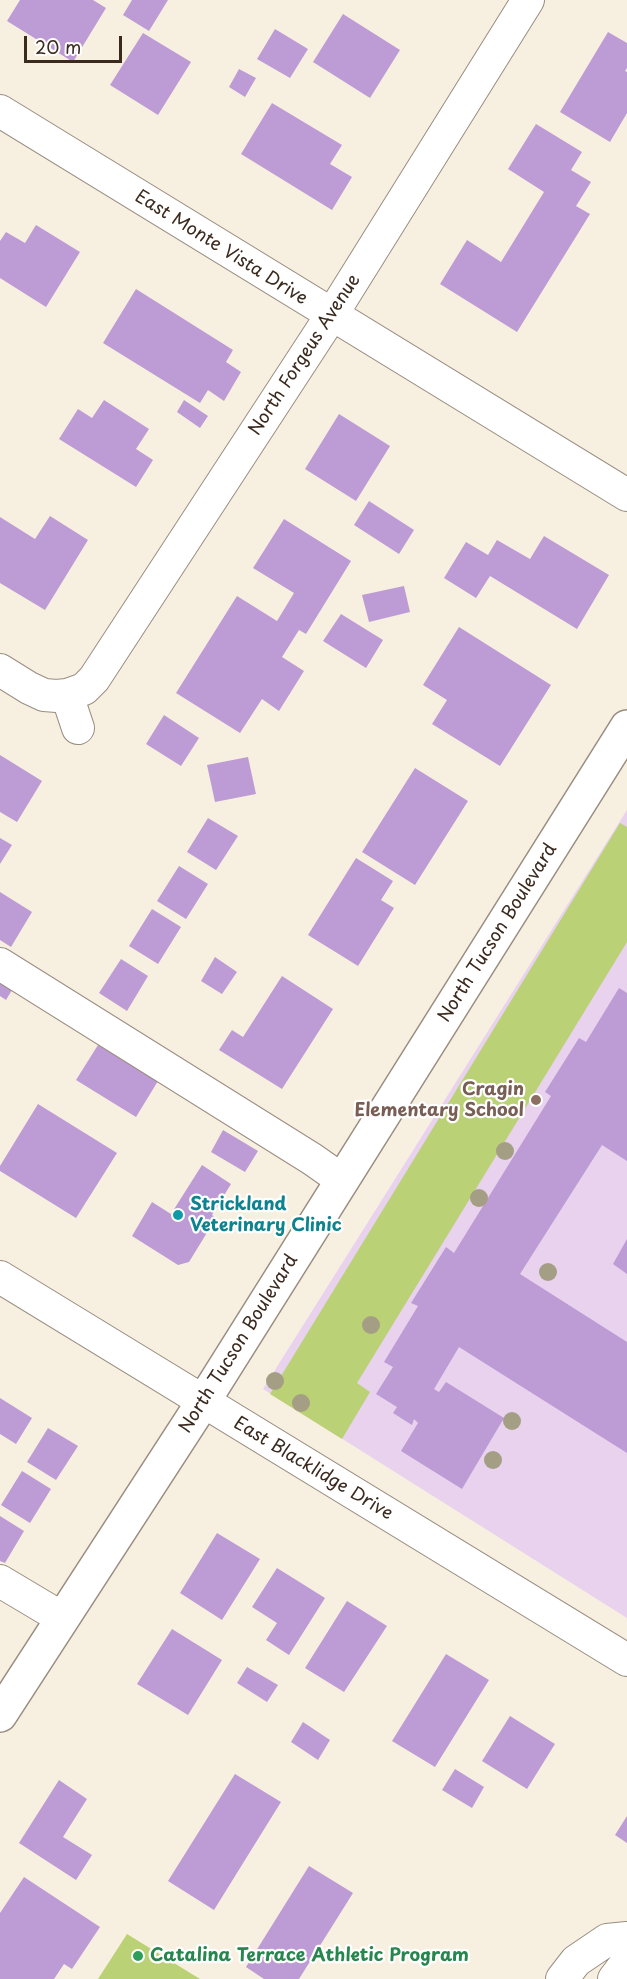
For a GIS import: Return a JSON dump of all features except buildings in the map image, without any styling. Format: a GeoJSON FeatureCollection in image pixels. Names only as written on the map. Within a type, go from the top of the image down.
{"type":"FeatureCollection","features":[{"type":"Feature","properties":{"kind":"main road","name":"North Tucson Boulevard"},"geometry":{"type":"LineString","coordinates":[[0,1715],[203,1402],[627,727]]}},
{"type":"Feature","properties":{"kind":"street","name":"North Forgeus Avenue"},"geometry":{"type":"LineString","coordinates":[[67,695],[84,689],[94,679],[331,316],[528,0]]}},
{"type":"Feature","properties":{"kind":"street","name":"East Monte Vista Drive"},"geometry":{"type":"LineString","coordinates":[[0,111],[331,316],[627,495]]}},
{"type":"Feature","properties":{"kind":"street"},"geometry":{"type":"LineString","coordinates":[[0,670],[44,695],[67,695],[78,728]]}},
{"type":"Feature","properties":{"kind":"street"},"geometry":{"type":"LineString","coordinates":[[0,964],[342,1180]]}},
{"type":"Feature","properties":{"kind":"street","name":"East Blacklidge Drive"},"geometry":{"type":"LineString","coordinates":[[0,1277],[627,1660]]}},
{"type":"Feature","properties":{"kind":"street"},"geometry":{"type":"LineString","coordinates":[[0,1581],[62,1618]]}},
{"type":"Feature","properties":{"kind":"street"},"geometry":{"type":"LineString","coordinates":[[562,1979],[576,1961],[607,1940],[627,1938]]}},
{"type":"Feature","properties":{"kind":"street"},"geometry":{"type":"LineString","coordinates":[[614,1979],[627,1962]]}},
{"type":"Feature","properties":{"kind":"shaded area","name":"Cragin Elementary School"},"geometry":{"type":"Polygon","coordinates":[[[627,810],[627,1618],[263,1389],[627,810]]]}},
{"type":"Feature","properties":{"kind":"green space"},"geometry":{"type":"Polygon","coordinates":[[[620,823],[627,827],[627,942],[357,1383],[370,1392],[342,1439],[270,1394],[620,823]]]}},
{"type":"Feature","properties":{"kind":"green space","name":"Catalina Terrace Athletic Program"},"geometry":{"type":"Polygon","coordinates":[[[127,1934],[200,1979],[98,1979],[127,1934]]]}},
{"type":"Feature","properties":{"kind":"place","name":"Cragin Elementary School"},"geometry":{"type":"Point","coordinates":[536,1100]}},
{"type":"Feature","properties":{"kind":"place","name":"Strickland Veterinary Clinic"},"geometry":{"type":"Point","coordinates":[178,1215]}},
{"type":"Feature","properties":{"kind":"place","name":"Catalina Terrace Athletic Program"},"geometry":{"type":"Point","coordinates":[138,1956]}}]}
